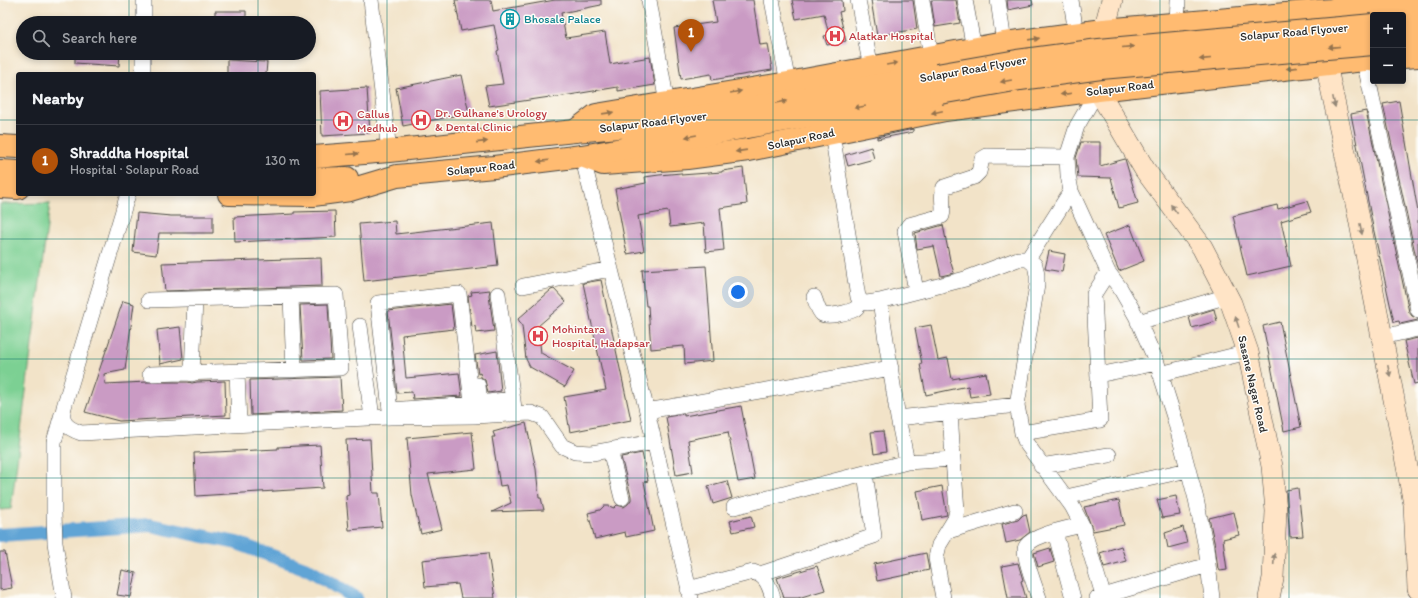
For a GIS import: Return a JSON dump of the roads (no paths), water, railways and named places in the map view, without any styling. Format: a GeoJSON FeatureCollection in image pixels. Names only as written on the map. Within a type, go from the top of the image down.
{"type":"FeatureCollection","features":[{"type":"Feature","properties":{"kind":"main road"},"geometry":{"type":"LineString","coordinates":[[316,157],[389,151],[575,131],[596,114],[667,104],[871,68],[936,75],[974,49],[1004,43],[1104,30],[1418,4]]}},
{"type":"Feature","properties":{"kind":"main road"},"geometry":{"type":"LineString","coordinates":[[1406,23],[1418,21]]}},
{"type":"Feature","properties":{"kind":"main road","name":"Solapur Road Flyover"},"geometry":{"type":"LineString","coordinates":[[575,131],[661,123],[1017,61],[1099,50],[1370,25]]}},
{"type":"Feature","properties":{"kind":"main road"},"geometry":{"type":"LineString","coordinates":[[1406,41],[1418,40]]}},
{"type":"Feature","properties":{"kind":"main road","name":"Solapur Road Flyover"},"geometry":{"type":"LineString","coordinates":[[582,156],[936,75],[1020,79],[1101,68],[1370,55]]}},
{"type":"Feature","properties":{"kind":"main road","name":"Solapur Road"},"geometry":{"type":"LineString","coordinates":[[316,195],[350,190],[397,176],[494,167],[582,156],[603,164],[687,158],[748,150],[945,110],[1098,90],[1326,64],[1370,55]]}},
{"type":"Feature","properties":{"kind":"main road"},"geometry":{"type":"LineString","coordinates":[[1406,57],[1418,56]]}},
{"type":"Feature","properties":{"kind":"main road"},"geometry":{"type":"LineString","coordinates":[[0,146],[16,147]]}},
{"type":"Feature","properties":{"kind":"main road"},"geometry":{"type":"LineString","coordinates":[[0,171],[16,172]]}},
{"type":"Feature","properties":{"kind":"main road"},"geometry":{"type":"LineString","coordinates":[[316,179],[397,176]]}},
{"type":"Feature","properties":{"kind":"main road"},"geometry":{"type":"LineString","coordinates":[[0,187],[16,188]]}},
{"type":"Feature","properties":{"kind":"street"},"geometry":{"type":"LineString","coordinates":[[144,0],[144,16]]}},
{"type":"Feature","properties":{"kind":"street"},"geometry":{"type":"LineString","coordinates":[[371,0],[389,151]]}},
{"type":"Feature","properties":{"kind":"street"},"geometry":{"type":"LineString","coordinates":[[649,0],[667,104]]}},
{"type":"Feature","properties":{"kind":"street"},"geometry":{"type":"LineString","coordinates":[[772,0],[788,83]]}},
{"type":"Feature","properties":{"kind":"street"},"geometry":{"type":"LineString","coordinates":[[858,0],[871,68]]}},
{"type":"Feature","properties":{"kind":"street"},"geometry":{"type":"LineString","coordinates":[[922,0],[936,75]]}},
{"type":"Feature","properties":{"kind":"street"},"geometry":{"type":"LineString","coordinates":[[966,0],[974,49]]}},
{"type":"Feature","properties":{"kind":"street"},"geometry":{"type":"LineString","coordinates":[[998,0],[1004,43]]}},
{"type":"Feature","properties":{"kind":"street"},"geometry":{"type":"LineString","coordinates":[[1071,0],[1076,34]]}},
{"type":"Feature","properties":{"kind":"street"},"geometry":{"type":"LineString","coordinates":[[1112,0],[1104,30],[1098,90],[1075,131],[1067,157],[1068,175],[1071,192],[1108,272],[1120,288],[1138,322],[1158,368],[1175,420],[1196,500],[1208,565],[1212,598]]}},
{"type":"Feature","properties":{"kind":"street"},"geometry":{"type":"LineString","coordinates":[[1177,24],[1178,0]]}},
{"type":"Feature","properties":{"kind":"street"},"geometry":{"type":"LineString","coordinates":[[143,60],[143,72]]}},
{"type":"Feature","properties":{"kind":"street"},"geometry":{"type":"LineString","coordinates":[[1326,64],[1358,213],[1404,445],[1416,516],[1418,589]]}},
{"type":"Feature","properties":{"kind":"street"},"geometry":{"type":"LineString","coordinates":[[1375,84],[1418,310]]}},
{"type":"Feature","properties":{"kind":"street","name":"Sasane Nagar Road"},"geometry":{"type":"LineString","coordinates":[[1098,90],[1145,170],[1202,246],[1228,296],[1248,352],[1272,466],[1276,510],[1273,578],[1270,598]]}},
{"type":"Feature","properties":{"kind":"street"},"geometry":{"type":"LineString","coordinates":[[832,133],[858,297],[862,302],[868,303],[880,301],[965,279],[1018,259],[1028,259],[1035,265],[1037,285],[1017,405],[1022,433],[1026,443],[1041,466],[1066,497],[1082,525],[1101,598],[1208,565]]}},
{"type":"Feature","properties":{"kind":"street"},"geometry":{"type":"LineString","coordinates":[[582,156],[647,411],[689,593],[746,573],[753,572],[760,574],[766,579],[773,598]]}},
{"type":"Feature","properties":{"kind":"street"},"geometry":{"type":"LineString","coordinates":[[916,291],[905,232],[909,225],[942,216],[944,211],[942,192],[944,187],[974,176],[979,172],[982,159],[987,156],[1067,157]]}},
{"type":"Feature","properties":{"kind":"street"},"geometry":{"type":"LineString","coordinates":[[1028,259],[1071,192]]}},
{"type":"Feature","properties":{"kind":"street"},"geometry":{"type":"LineString","coordinates":[[64,598],[55,543],[54,442],[127,196]]}},
{"type":"Feature","properties":{"kind":"street"},"geometry":{"type":"LineString","coordinates":[[522,286],[611,269]]}},
{"type":"Feature","properties":{"kind":"street"},"geometry":{"type":"LineString","coordinates":[[1022,433],[1100,420],[1094,294],[1108,272]]}},
{"type":"Feature","properties":{"kind":"street"},"geometry":{"type":"LineString","coordinates":[[473,410],[459,294],[378,303],[390,410],[473,410],[515,414],[531,413],[542,417],[562,446],[575,452],[592,453],[654,442]]}},
{"type":"Feature","properties":{"kind":"street"},"geometry":{"type":"LineString","coordinates":[[468,294],[480,403],[513,399]]}},
{"type":"Feature","properties":{"kind":"street"},"geometry":{"type":"LineString","coordinates":[[498,294],[515,414]]}},
{"type":"Feature","properties":{"kind":"street"},"geometry":{"type":"LineString","coordinates":[[149,300],[336,295],[341,368],[192,374],[150,374]]}},
{"type":"Feature","properties":{"kind":"street"},"geometry":{"type":"LineString","coordinates":[[1138,322],[1228,296]]}},
{"type":"Feature","properties":{"kind":"street"},"geometry":{"type":"LineString","coordinates":[[291,297],[294,370]]}},
{"type":"Feature","properties":{"kind":"street"},"geometry":{"type":"LineString","coordinates":[[814,297],[820,313],[824,316],[856,309],[862,302]]}},
{"type":"Feature","properties":{"kind":"street"},"geometry":{"type":"LineString","coordinates":[[192,374],[195,299]]}},
{"type":"Feature","properties":{"kind":"street"},"geometry":{"type":"LineString","coordinates":[[880,301],[892,368],[898,418],[907,462]]}},
{"type":"Feature","properties":{"kind":"street"},"geometry":{"type":"LineString","coordinates":[[360,326],[372,418]]}},
{"type":"Feature","properties":{"kind":"street"},"geometry":{"type":"LineString","coordinates":[[1382,337],[1418,329]]}},
{"type":"Feature","properties":{"kind":"street"},"geometry":{"type":"LineString","coordinates":[[1098,375],[1158,368],[1248,352]]}},
{"type":"Feature","properties":{"kind":"street"},"geometry":{"type":"LineString","coordinates":[[647,411],[892,368]]}},
{"type":"Feature","properties":{"kind":"street"},"geometry":{"type":"LineString","coordinates":[[237,372],[238,424]]}},
{"type":"Feature","properties":{"kind":"street"},"geometry":{"type":"LineString","coordinates":[[898,418],[1017,405]]}},
{"type":"Feature","properties":{"kind":"street"},"geometry":{"type":"LineString","coordinates":[[62,414],[64,422],[71,429],[81,433],[372,418],[473,410]]}},
{"type":"Feature","properties":{"kind":"street"},"geometry":{"type":"LineString","coordinates":[[943,598],[936,558],[939,545],[955,519],[957,510],[950,412]]}},
{"type":"Feature","properties":{"kind":"street"},"geometry":{"type":"LineString","coordinates":[[610,450],[622,498]]}},
{"type":"Feature","properties":{"kind":"street"},"geometry":{"type":"LineString","coordinates":[[1041,466],[1109,455]]}},
{"type":"Feature","properties":{"kind":"street"},"geometry":{"type":"LineString","coordinates":[[734,507],[907,462],[953,459]]}},
{"type":"Feature","properties":{"kind":"street"},"geometry":{"type":"LineString","coordinates":[[1066,497],[1188,470]]}},
{"type":"Feature","properties":{"kind":"street"},"geometry":{"type":"LineString","coordinates":[[760,574],[874,536],[864,473]]}},
{"type":"Feature","properties":{"kind":"street"},"geometry":{"type":"LineString","coordinates":[[948,531],[1015,511]]}},
{"type":"Feature","properties":{"kind":"street"},"geometry":{"type":"LineString","coordinates":[[1039,598],[1025,550],[1031,540],[1082,525]]}},
{"type":"Feature","properties":{"kind":"street"},"geometry":{"type":"LineString","coordinates":[[1055,532],[1073,598]]}},
{"type":"Feature","properties":{"kind":"waterway"},"geometry":{"type":"LineString","coordinates":[[0,535],[150,525],[237,543],[310,570],[356,598]]}},
{"type":"Feature","properties":{"kind":"place","name":"Bhosale Palace"},"geometry":{"type":"Point","coordinates":[510,19]}},
{"type":"Feature","properties":{"kind":"place","name":"Alatkar Hospital"},"geometry":{"type":"Point","coordinates":[835,36]}},
{"type":"Feature","properties":{"kind":"place","name":"Shraddha Hospital"},"geometry":{"type":"Point","coordinates":[691,52]}},
{"type":"Feature","properties":{"kind":"place","name":"Dr. Gulhane's Urology & Dental Clinic"},"geometry":{"type":"Point","coordinates":[421,120]}},
{"type":"Feature","properties":{"kind":"place","name":"Callus Medhub"},"geometry":{"type":"Point","coordinates":[343,121]}},
{"type":"Feature","properties":{"kind":"place","name":"Mohintara Hospital, Hadapsar"},"geometry":{"type":"Point","coordinates":[538,336]}}]}
